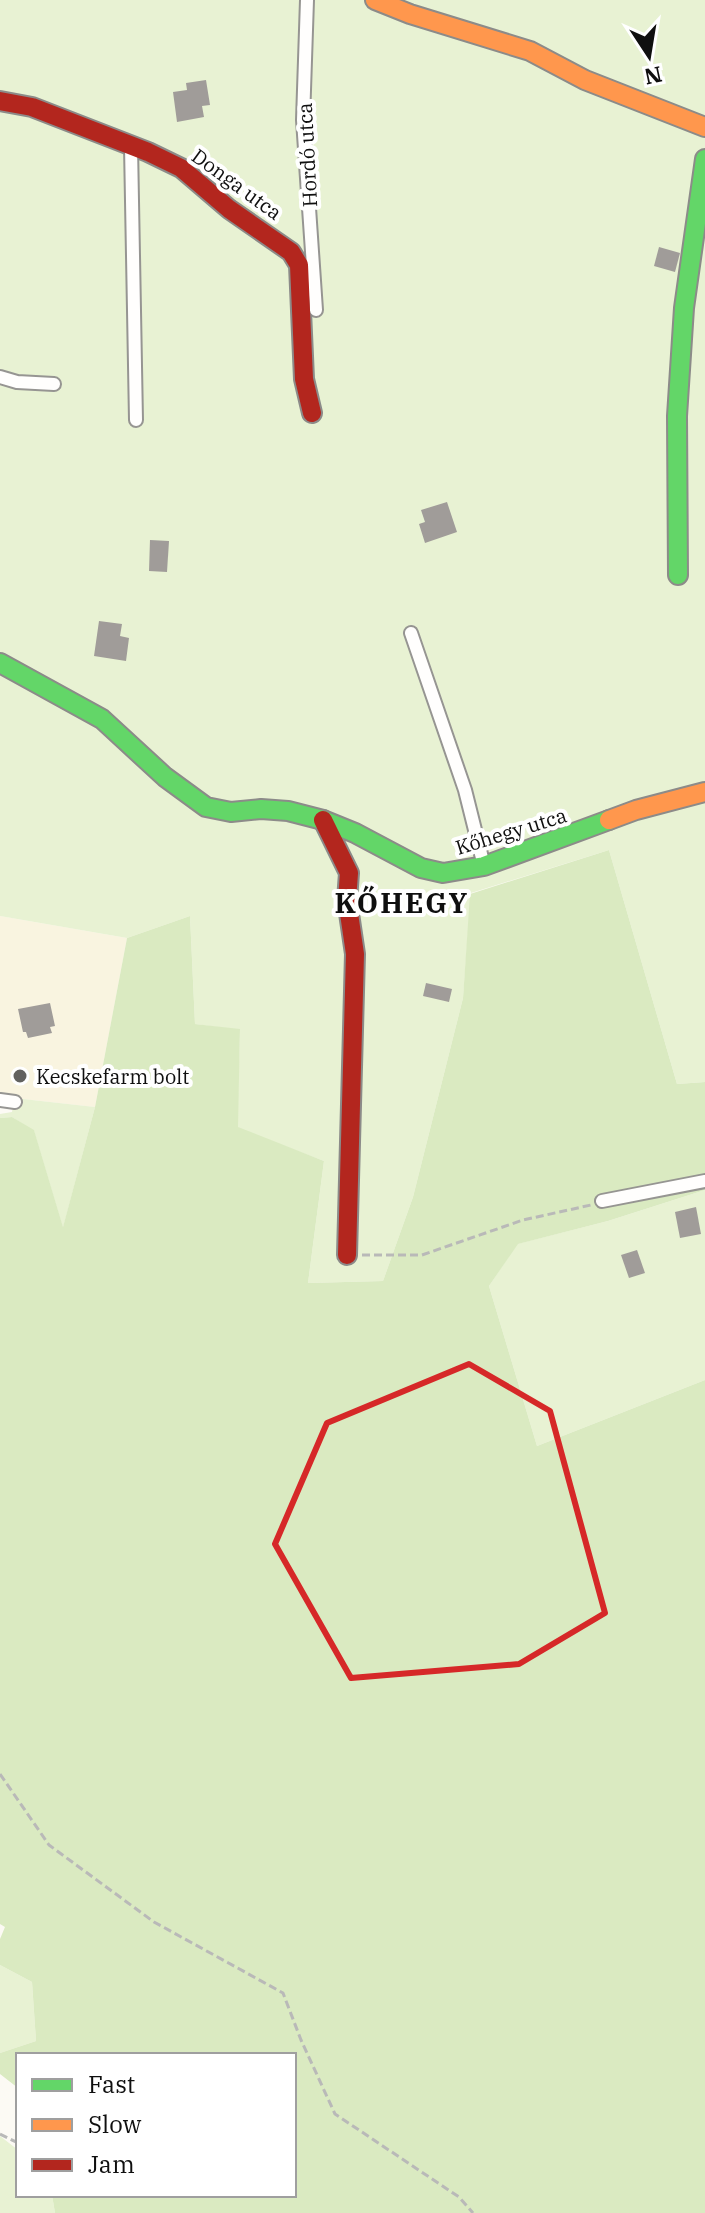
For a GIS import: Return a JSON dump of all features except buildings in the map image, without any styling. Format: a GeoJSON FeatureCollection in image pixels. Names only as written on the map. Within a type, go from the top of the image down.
{"type":"FeatureCollection","features":[{"type":"Feature","properties":{"kind":"street","name":"Hordó utca"},"geometry":{"type":"LineString","coordinates":[[307,0],[303,120],[313,239],[307,281],[316,310]]}},
{"type":"Feature","properties":{"kind":"street"},"geometry":{"type":"LineString","coordinates":[[375,0],[530,51],[585,80],[705,127]]}},
{"type":"Feature","properties":{"kind":"street","name":"Donga utca"},"geometry":{"type":"LineString","coordinates":[[0,101],[32,107],[181,168],[229,209],[291,252],[307,281],[304,379],[312,413]]}},
{"type":"Feature","properties":{"kind":"street"},"geometry":{"type":"LineString","coordinates":[[131,146],[136,420]]}},
{"type":"Feature","properties":{"kind":"street"},"geometry":{"type":"LineString","coordinates":[[678,575],[677,416],[684,308],[705,159]]}},
{"type":"Feature","properties":{"kind":"street"},"geometry":{"type":"LineString","coordinates":[[0,377],[17,382],[54,384]]}},
{"type":"Feature","properties":{"kind":"street"},"geometry":{"type":"LineString","coordinates":[[411,633],[465,790],[484,866]]}},
{"type":"Feature","properties":{"kind":"street","name":"Kőhegy utca"},"geometry":{"type":"LineString","coordinates":[[0,663],[102,719],[165,777],[206,807],[231,812],[261,809],[288,811],[323,820],[355,833],[421,868],[443,873],[484,866],[636,810],[705,792]]}},
{"type":"Feature","properties":{"kind":"street"},"geometry":{"type":"LineString","coordinates":[[323,820],[349,873],[347,900],[355,954],[347,1255]]}},
{"type":"Feature","properties":{"kind":"street"},"geometry":{"type":"LineString","coordinates":[[0,1100],[15,1102]]}},
{"type":"Feature","properties":{"kind":"street"},"geometry":{"type":"LineString","coordinates":[[602,1201],[705,1181]]}},
{"type":"Feature","properties":{"kind":"path"},"geometry":{"type":"LineString","coordinates":[[347,1255],[422,1255],[523,1220],[602,1201]]}},
{"type":"Feature","properties":{"kind":"path"},"geometry":{"type":"LineString","coordinates":[[0,1774],[49,1845],[154,1922],[283,1993],[335,2114],[459,2197],[473,2213]]}},
{"type":"Feature","properties":{"kind":"highlighted area"},"geometry":{"type":"Polygon","coordinates":[[[469,1364],[550,1411],[605,1613],[519,1664],[351,1678],[275,1544],[327,1423],[469,1364]]]}},
{"type":"Feature","properties":{"kind":"shaded area"},"geometry":{"type":"Polygon","coordinates":[[[0,916],[127,938],[95,1107],[0,1099],[0,916]]]}},
{"type":"Feature","properties":{"kind":"green space"},"geometry":{"type":"Polygon","coordinates":[[[0,0],[705,0],[705,1082],[677,1084],[609,850],[471,893],[463,998],[413,1197],[383,1281],[308,1283],[324,1161],[237,1128],[240,1030],[195,1024],[190,916],[127,938],[0,916],[0,0]]]}},
{"type":"Feature","properties":{"kind":"green space"},"geometry":{"type":"Polygon","coordinates":[[[609,850],[677,1084],[705,1082],[705,1190],[608,1221],[518,1244],[489,1286],[537,1446],[705,1380],[705,2213],[55,2213],[52,2197],[296,2197],[296,2053],[16,2053],[16,2086],[0,2074],[0,2053],[36,2041],[32,1982],[0,1965],[0,1939],[5,1927],[0,1924],[0,1118],[12,1117],[34,1130],[63,1227],[95,1107],[127,938],[190,916],[195,1024],[240,1029],[238,1127],[324,1161],[308,1283],[383,1281],[413,1197],[463,998],[470,894],[609,850]]]}},
{"type":"Feature","properties":{"kind":"green space"},"geometry":{"type":"Polygon","coordinates":[[[14,1098],[95,1107],[63,1228],[34,1131],[12,1117],[0,1118],[0,1114],[12,1112],[14,1098]]]}},
{"type":"Feature","properties":{"kind":"green space"},"geometry":{"type":"Polygon","coordinates":[[[705,1190],[705,1380],[537,1446],[489,1286],[517,1244],[608,1221],[705,1190]]]}},
{"type":"Feature","properties":{"kind":"green space"},"geometry":{"type":"Polygon","coordinates":[[[0,1965],[32,1982],[36,2041],[0,2053],[0,1965]]]}},
{"type":"Feature","properties":{"kind":"green space"},"geometry":{"type":"Polygon","coordinates":[[[0,2136],[16,2148],[16,2197],[52,2197],[55,2213],[0,2213],[0,2136]]]}},
{"type":"Feature","properties":{"kind":"traffic: fast"},"geometry":{"type":"LineString","coordinates":[[678,575],[677,416],[684,308],[705,159]]}},
{"type":"Feature","properties":{"kind":"traffic: fast"},"geometry":{"type":"LineString","coordinates":[[0,663],[102,719],[165,777],[206,807],[231,812],[261,809],[288,811],[323,820],[355,833],[421,868],[443,873],[484,866],[609,820]]}},
{"type":"Feature","properties":{"kind":"traffic: slow"},"geometry":{"type":"LineString","coordinates":[[375,0],[530,51],[585,80],[705,127]]}},
{"type":"Feature","properties":{"kind":"traffic: slow"},"geometry":{"type":"LineString","coordinates":[[609,820],[705,792]]}},
{"type":"Feature","properties":{"kind":"traffic: jam"},"geometry":{"type":"LineString","coordinates":[[0,101],[32,107],[181,168],[229,209],[291,252],[299,265],[304,379],[312,413]]}},
{"type":"Feature","properties":{"kind":"traffic: jam"},"geometry":{"type":"LineString","coordinates":[[323,820],[349,873],[347,900],[355,954],[347,1255]]}},
{"type":"Feature","properties":{"kind":"place","name":"Kecskefarm bolt"},"geometry":{"type":"Point","coordinates":[20,1076]}},
{"type":"Feature","properties":{"kind":"district","name":"KŐHEGY"},"geometry":{"type":"Point","coordinates":[402,902]}}]}
